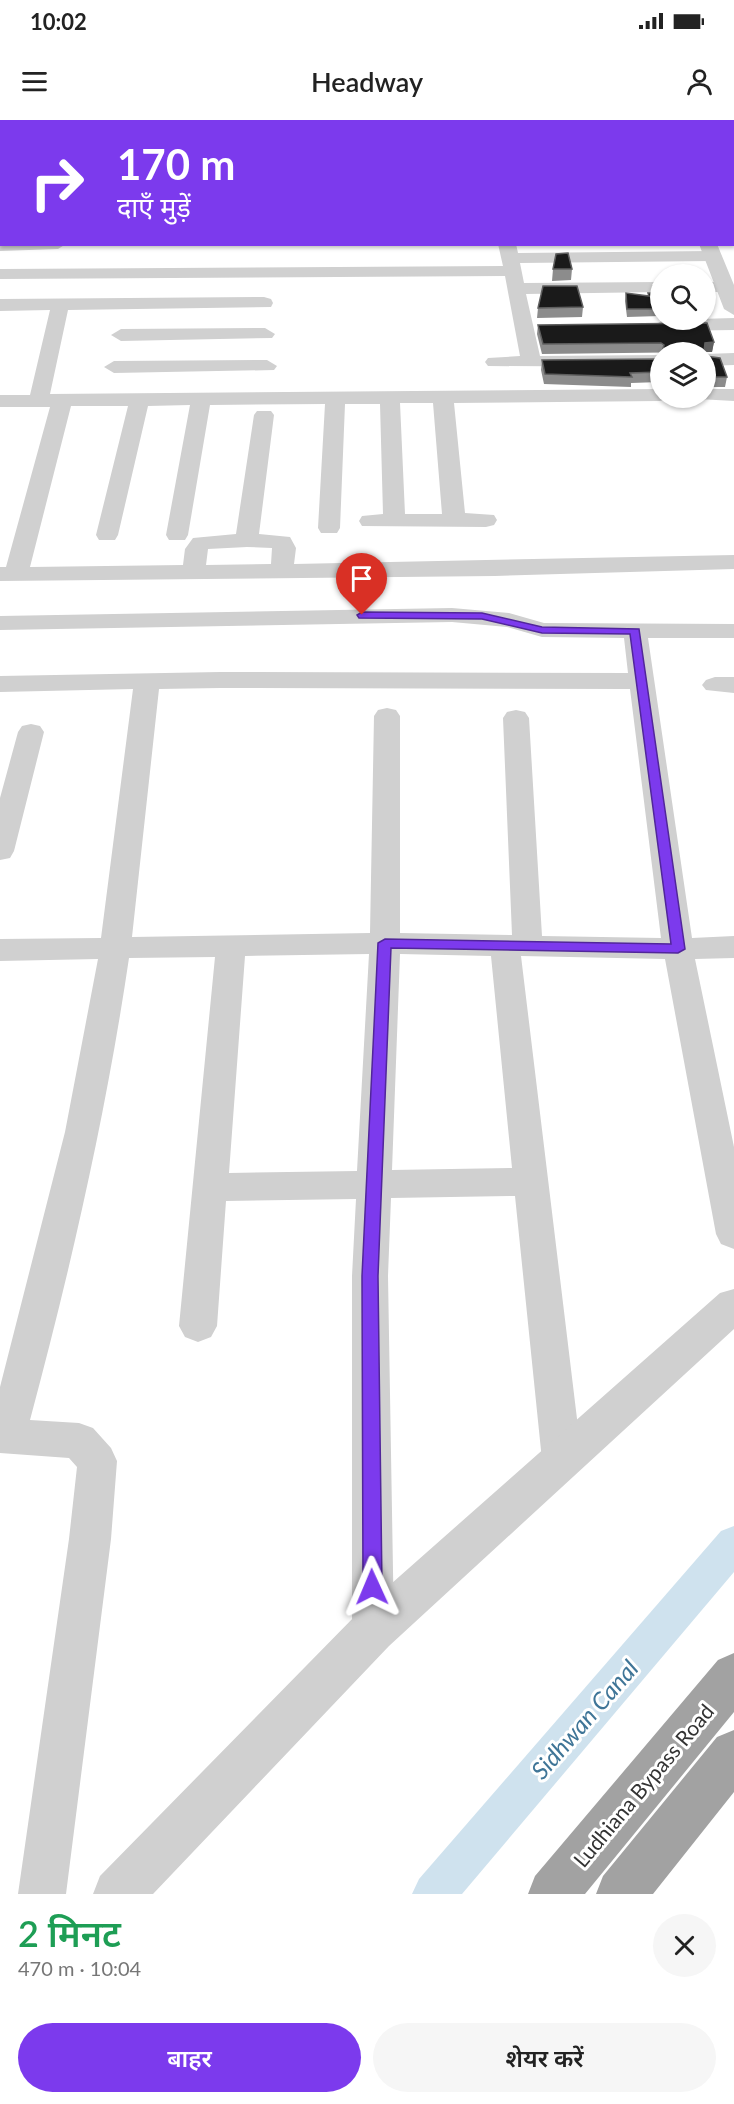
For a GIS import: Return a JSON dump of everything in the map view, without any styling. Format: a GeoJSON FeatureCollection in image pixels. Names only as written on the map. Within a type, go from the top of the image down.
{"type":"FeatureCollection","features":[{"type":"Feature","properties":{"kind":"highway","name":"Ludhiana Bypass Road"},"geometry":{"type":"LineString","coordinates":[[553,1894],[734,1676]]}},
{"type":"Feature","properties":{"kind":"highway"},"geometry":{"type":"LineString","coordinates":[[621,1894],[734,1754]]}},
{"type":"Feature","properties":{"kind":"street"},"geometry":{"type":"LineString","coordinates":[[0,274],[441,263],[512,265],[725,279]]}},
{"type":"Feature","properties":{"kind":"street"},"geometry":{"type":"LineString","coordinates":[[512,265],[650,286]]}},
{"type":"Feature","properties":{"kind":"street"},"geometry":{"type":"LineString","coordinates":[[512,265],[522,326],[531,362]]}},
{"type":"Feature","properties":{"kind":"street"},"geometry":{"type":"LineString","coordinates":[[0,305],[264,303]]}},
{"type":"Feature","properties":{"kind":"street"},"geometry":{"type":"LineString","coordinates":[[39,400],[60,304]]}},
{"type":"Feature","properties":{"kind":"street"},"geometry":{"type":"LineString","coordinates":[[107,399],[127,304]]}},
{"type":"Feature","properties":{"kind":"street"},"geometry":{"type":"LineString","coordinates":[[640,325],[734,324]]}},
{"type":"Feature","properties":{"kind":"street"},"geometry":{"type":"LineString","coordinates":[[522,326],[546,326]]}},
{"type":"Feature","properties":{"kind":"street"},"geometry":{"type":"LineString","coordinates":[[121,335],[265,334]]}},
{"type":"Feature","properties":{"kind":"street"},"geometry":{"type":"LineString","coordinates":[[716,360],[734,359]]}},
{"type":"Feature","properties":{"kind":"street"},"geometry":{"type":"LineString","coordinates":[[495,362],[650,361]]}},
{"type":"Feature","properties":{"kind":"street"},"geometry":{"type":"LineString","coordinates":[[114,367],[267,366]]}},
{"type":"Feature","properties":{"kind":"street"},"geometry":{"type":"LineString","coordinates":[[0,401],[650,395]]}},
{"type":"Feature","properties":{"kind":"street"},"geometry":{"type":"LineString","coordinates":[[716,395],[734,395]]}},
{"type":"Feature","properties":{"kind":"street"},"geometry":{"type":"LineString","coordinates":[[443,397],[454,520]]}},
{"type":"Feature","properties":{"kind":"street"},"geometry":{"type":"LineString","coordinates":[[107,535],[140,398]]}},
{"type":"Feature","properties":{"kind":"street"},"geometry":{"type":"LineString","coordinates":[[177,535],[201,398]]}},
{"type":"Feature","properties":{"kind":"street"},"geometry":{"type":"LineString","coordinates":[[390,398],[394,521]]}},
{"type":"Feature","properties":{"kind":"street"},"geometry":{"type":"LineString","coordinates":[[329,528],[335,399]]}},
{"type":"Feature","properties":{"kind":"street"},"geometry":{"type":"LineString","coordinates":[[63,400],[8,574],[734,562]]}},
{"type":"Feature","properties":{"kind":"street"},"geometry":{"type":"LineString","coordinates":[[247,540],[264,415]]}},
{"type":"Feature","properties":{"kind":"street"},"geometry":{"type":"LineString","coordinates":[[370,521],[486,520]]}},
{"type":"Feature","properties":{"kind":"street"},"geometry":{"type":"LineString","coordinates":[[193,572],[197,549],[201,543],[211,540],[282,542],[284,548],[282,571]]}},
{"type":"Feature","properties":{"kind":"street"},"geometry":{"type":"LineString","coordinates":[[0,623],[452,615],[482,616],[542,630],[734,631]]}},
{"type":"Feature","properties":{"kind":"street"},"geometry":{"type":"LineString","coordinates":[[635,631],[678,949],[734,1234]]}},
{"type":"Feature","properties":{"kind":"street"},"geometry":{"type":"LineString","coordinates":[[0,684],[147,681],[643,681]]}},
{"type":"Feature","properties":{"kind":"street"},"geometry":{"type":"LineString","coordinates":[[42,1894],[90,1539],[98,1461],[78,1441],[3,1435],[50,1275],[72,1180],[115,948],[147,681]]}},
{"type":"Feature","properties":{"kind":"street"},"geometry":{"type":"LineString","coordinates":[[373,1630],[370,1276],[385,943],[387,716]]}},
{"type":"Feature","properties":{"kind":"street"},"geometry":{"type":"LineString","coordinates":[[516,718],[516,946],[530,1182],[562,1460]]}},
{"type":"Feature","properties":{"kind":"street"},"geometry":{"type":"LineString","coordinates":[[0,851],[31,732]]}},
{"type":"Feature","properties":{"kind":"street"},"geometry":{"type":"LineString","coordinates":[[0,950],[385,943],[678,949],[734,947]]}},
{"type":"Feature","properties":{"kind":"street"},"geometry":{"type":"LineString","coordinates":[[198,1326],[231,946]]}},
{"type":"Feature","properties":{"kind":"street"},"geometry":{"type":"LineString","coordinates":[[211,1187],[530,1182]]}},
{"type":"Feature","properties":{"kind":"street"},"geometry":{"type":"LineString","coordinates":[[118,1894],[373,1630],[734,1305]]}},
{"type":"Feature","properties":{"kind":"building"},"geometry":{"type":"Polygon","coordinates":[[[568,253],[572,269],[553,269],[556,254],[568,253]]]}},
{"type":"Feature","properties":{"kind":"building"},"geometry":{"type":"Polygon","coordinates":[[[543,286],[577,286],[583,307],[538,308],[543,286]]]}},
{"type":"Feature","properties":{"kind":"building"},"geometry":{"type":"Polygon","coordinates":[[[626,293],[649,296],[648,293],[650,293],[650,309],[627,309],[626,293]]]}},
{"type":"Feature","properties":{"kind":"building"},"geometry":{"type":"Polygon","coordinates":[[[650,324],[650,330],[710,330],[714,342],[543,344],[538,325],[650,324]]]}},
{"type":"Feature","properties":{"kind":"building"},"geometry":{"type":"Polygon","coordinates":[[[716,357],[720,358],[727,377],[716,377],[716,357]]]}},
{"type":"Feature","properties":{"kind":"building"},"geometry":{"type":"Polygon","coordinates":[[[650,359],[650,372],[630,373],[632,377],[545,374],[542,360],[650,359]]]}},
{"type":"Feature","properties":{"kind":"waterway","name":"Sidhwan Canal"},"geometry":{"type":"LineString","coordinates":[[434,1894],[734,1544]]}},
{"type":"Feature","properties":{"kind":"route"},"geometry":{"type":"LineString","coordinates":[[362,615],[482,616],[509,620],[542,630],[635,631],[678,949],[385,943],[370,1276],[372,1587]]}}]}
